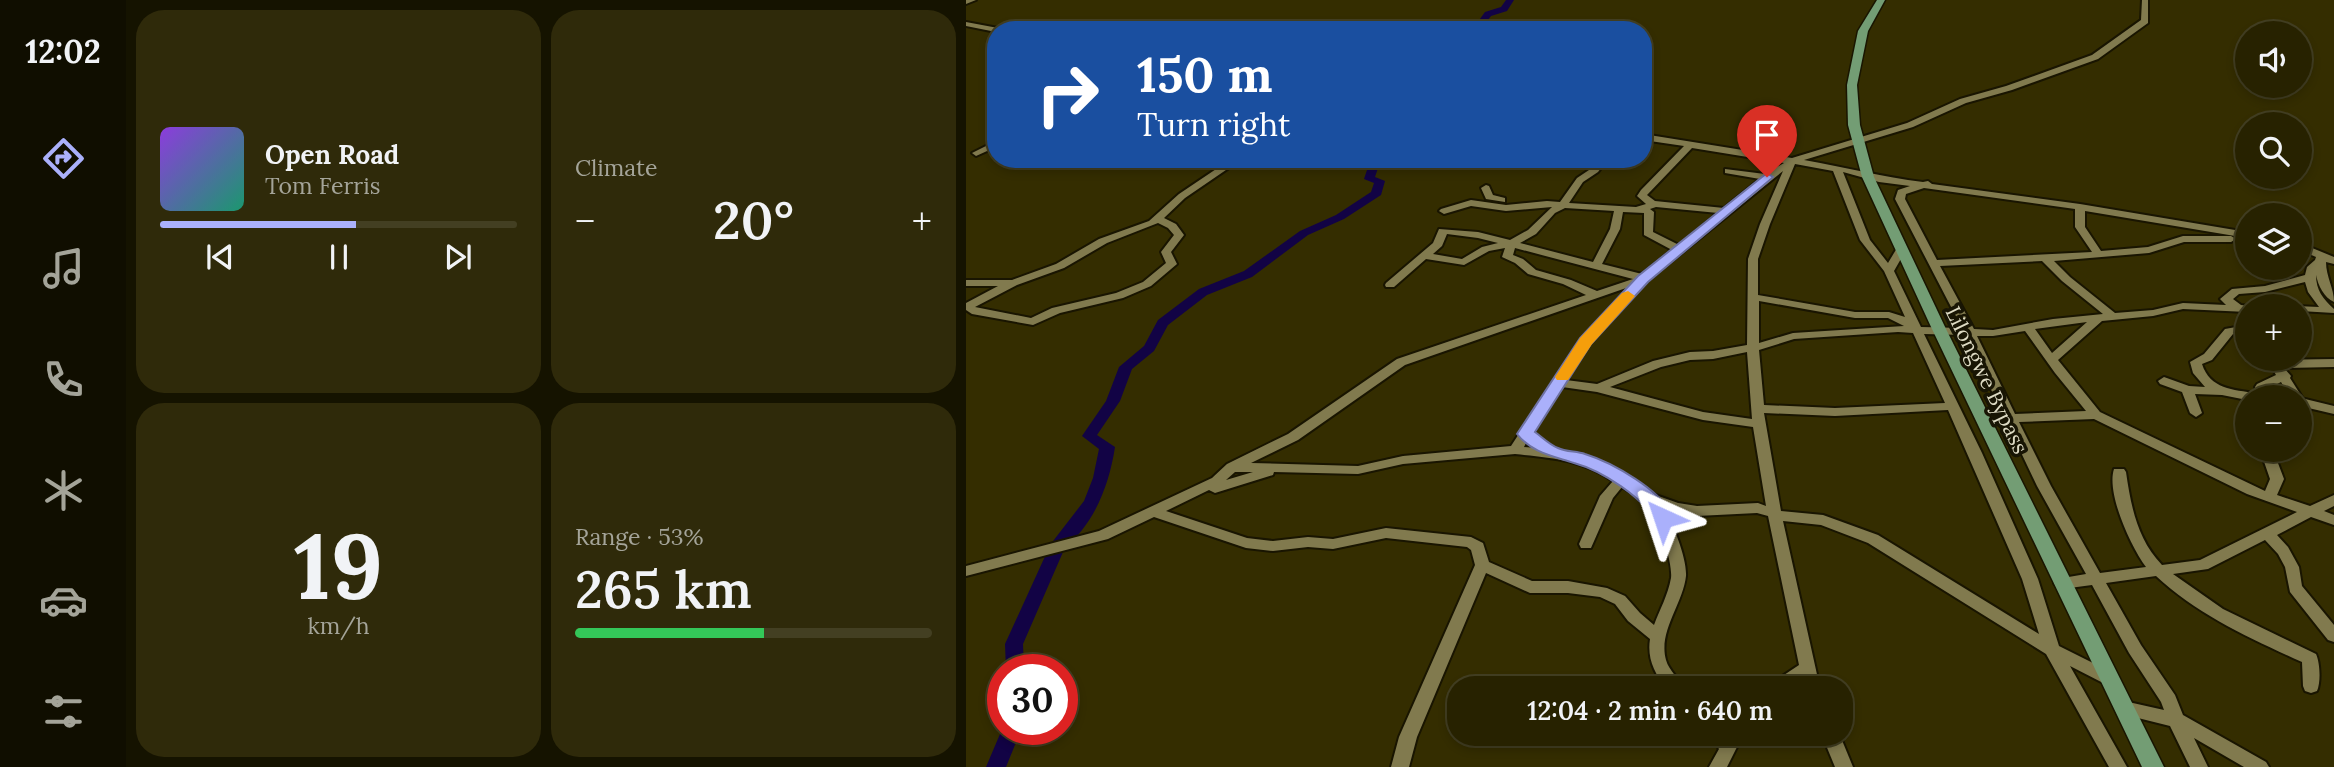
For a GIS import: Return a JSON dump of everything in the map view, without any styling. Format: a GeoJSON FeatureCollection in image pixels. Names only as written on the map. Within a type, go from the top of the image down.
{"type":"FeatureCollection","features":[{"type":"Feature","properties":{"kind":"main road","name":"Lilongwe Bypass"},"geometry":{"type":"LineString","coordinates":[[1881,0],[1866,24],[1855,62],[1852,105],[1857,140],[1868,177],[1938,329],[2153,767]]}},
{"type":"Feature","properties":{"kind":"street"},"geometry":{"type":"LineString","coordinates":[[966,2],[973,0]]}},
{"type":"Feature","properties":{"kind":"street"},"geometry":{"type":"LineString","coordinates":[[1515,450],[1586,341],[1643,279],[1767,177],[1793,161],[1910,125],[1964,101],[2095,57],[2145,21],[2145,0]]}},
{"type":"Feature","properties":{"kind":"street"},"geometry":{"type":"LineString","coordinates":[[966,24],[987,28]]}},
{"type":"Feature","properties":{"kind":"street"},"geometry":{"type":"LineString","coordinates":[[1652,138],[1793,161],[1868,177],[2080,207],[2235,235]]}},
{"type":"Feature","properties":{"kind":"street"},"geometry":{"type":"LineString","coordinates":[[1681,250],[1648,233],[1649,212],[1642,197],[1645,189],[1655,183],[1691,144]]}},
{"type":"Feature","properties":{"kind":"street"},"geometry":{"type":"LineString","coordinates":[[976,153],[987,148]]}},
{"type":"Feature","properties":{"kind":"street"},"geometry":{"type":"LineString","coordinates":[[1793,161],[1756,249],[1752,269],[1753,348],[1759,424],[1808,676]]}},
{"type":"Feature","properties":{"kind":"street"},"geometry":{"type":"LineString","coordinates":[[1159,220],[1172,226],[1179,234],[1166,252],[1172,264],[1147,284],[1113,298],[1056,310],[1033,322],[972,311],[968,306],[1013,282],[1060,266],[1103,242],[1159,220],[1166,210],[1182,197],[1225,168]]}},
{"type":"Feature","properties":{"kind":"street"},"geometry":{"type":"LineString","coordinates":[[1424,256],[1464,262],[1486,249],[1512,243],[1532,232],[1552,211],[1563,205],[1580,180],[1597,168]]}},
{"type":"Feature","properties":{"kind":"street"},"geometry":{"type":"LineString","coordinates":[[1836,169],[1848,191],[1867,243],[1889,271],[1953,406],[2030,579],[2052,650],[2118,767]]}},
{"type":"Feature","properties":{"kind":"street"},"geometry":{"type":"LineString","coordinates":[[1728,171],[1767,177]]}},
{"type":"Feature","properties":{"kind":"street"},"geometry":{"type":"LineString","coordinates":[[1848,191],[1868,177]]}},
{"type":"Feature","properties":{"kind":"street"},"geometry":{"type":"LineString","coordinates":[[1928,184],[1906,189],[1899,194],[2044,486],[2135,649],[2169,700],[2199,767]]}},
{"type":"Feature","properties":{"kind":"street"},"geometry":{"type":"LineString","coordinates":[[1486,188],[1489,197],[1518,199],[1552,211]]}},
{"type":"Feature","properties":{"kind":"street"},"geometry":{"type":"LineString","coordinates":[[1444,211],[1471,204],[1506,208],[1563,205],[1728,211]]}},
{"type":"Feature","properties":{"kind":"street"},"geometry":{"type":"LineString","coordinates":[[2080,207],[2080,227],[2098,254]]}},
{"type":"Feature","properties":{"kind":"street"},"geometry":{"type":"LineString","coordinates":[[1595,265],[1615,229],[1619,209]]}},
{"type":"Feature","properties":{"kind":"street"},"geometry":{"type":"LineString","coordinates":[[1390,285],[1438,243],[1443,231],[1467,233],[1512,243],[1643,279]]}},
{"type":"Feature","properties":{"kind":"street"},"geometry":{"type":"LineString","coordinates":[[1933,262],[2045,258],[2149,250],[2183,239],[2235,237]]}},
{"type":"Feature","properties":{"kind":"street"},"geometry":{"type":"LineString","coordinates":[[1512,243],[1507,257],[1519,261],[1532,272],[1567,282],[1596,295]]}},
{"type":"Feature","properties":{"kind":"street"},"geometry":{"type":"LineString","coordinates":[[1889,271],[1901,250]]}},
{"type":"Feature","properties":{"kind":"street"},"geometry":{"type":"LineString","coordinates":[[2312,253],[2321,259],[2334,261]]}},
{"type":"Feature","properties":{"kind":"street"},"geometry":{"type":"LineString","coordinates":[[2045,258],[2053,268],[2112,316]]}},
{"type":"Feature","properties":{"kind":"street"},"geometry":{"type":"LineString","coordinates":[[2312,267],[2321,259]]}},
{"type":"Feature","properties":{"kind":"street"},"geometry":{"type":"LineString","coordinates":[[2321,259],[2322,276],[2328,293],[2334,299]]}},
{"type":"Feature","properties":{"kind":"street"},"geometry":{"type":"LineString","coordinates":[[966,571],[1086,541],[1217,481],[1233,467],[1278,447],[1401,362],[1643,279]]}},
{"type":"Feature","properties":{"kind":"street"},"geometry":{"type":"LineString","coordinates":[[2235,305],[2226,299],[2236,290],[2265,289],[2299,280]]}},
{"type":"Feature","properties":{"kind":"street"},"geometry":{"type":"LineString","coordinates":[[2311,280],[2315,296],[2332,312]]}},
{"type":"Feature","properties":{"kind":"street"},"geometry":{"type":"LineString","coordinates":[[966,283],[1013,282]]}},
{"type":"Feature","properties":{"kind":"street"},"geometry":{"type":"LineString","coordinates":[[1752,297],[1855,315],[1889,315],[1905,321],[1915,329]]}},
{"type":"Feature","properties":{"kind":"street"},"geometry":{"type":"LineString","coordinates":[[1598,388],[1657,364],[1690,356],[1753,348],[1793,336],[1915,329],[1993,332],[2153,313],[2192,305],[2235,308]]}},
{"type":"Feature","properties":{"kind":"street"},"geometry":{"type":"LineString","coordinates":[[2312,310],[2332,312]]}},
{"type":"Feature","properties":{"kind":"street"},"geometry":{"type":"LineString","coordinates":[[2052,359],[2098,318]]}},
{"type":"Feature","properties":{"kind":"street"},"geometry":{"type":"LineString","coordinates":[[2028,327],[2096,415],[2184,459],[2270,497],[2334,520]]}},
{"type":"Feature","properties":{"kind":"street"},"geometry":{"type":"LineString","coordinates":[[2220,392],[2213,389],[2200,375],[2196,362],[2208,357],[2229,331],[2235,330]]}},
{"type":"Feature","properties":{"kind":"street"},"geometry":{"type":"LineString","coordinates":[[2289,385],[2278,368],[2279,363],[2334,363]]}},
{"type":"Feature","properties":{"kind":"street"},"geometry":{"type":"LineString","coordinates":[[2265,385],[2284,376]]}},
{"type":"Feature","properties":{"kind":"street"},"geometry":{"type":"LineString","coordinates":[[2164,382],[2187,390],[2235,394]]}},
{"type":"Feature","properties":{"kind":"street"},"geometry":{"type":"LineString","coordinates":[[1559,383],[1598,388],[1703,416],[1759,424]]}},
{"type":"Feature","properties":{"kind":"street"},"geometry":{"type":"LineString","coordinates":[[2187,390],[2196,413]]}},
{"type":"Feature","properties":{"kind":"street"},"geometry":{"type":"LineString","coordinates":[[2312,405],[2334,410]]}},
{"type":"Feature","properties":{"kind":"street"},"geometry":{"type":"LineString","coordinates":[[1758,409],[1835,412],[1953,406]]}},
{"type":"Feature","properties":{"kind":"street"},"geometry":{"type":"LineString","coordinates":[[2011,418],[2096,415]]}},
{"type":"Feature","properties":{"kind":"street"},"geometry":{"type":"LineString","coordinates":[[1526,434],[1553,453]]}},
{"type":"Feature","properties":{"kind":"street"},"geometry":{"type":"LineString","coordinates":[[1233,467],[1358,470],[1403,460],[1515,450],[1581,458],[1622,479],[1661,511],[1664,526],[1677,551],[1678,578],[1657,636],[1657,657],[1666,676]]}},
{"type":"Feature","properties":{"kind":"street"},"geometry":{"type":"LineString","coordinates":[[2270,497],[2277,479],[2271,462]]}},
{"type":"Feature","properties":{"kind":"street"},"geometry":{"type":"LineString","coordinates":[[1152,511],[1222,485],[1280,469]]}},
{"type":"Feature","properties":{"kind":"street"},"geometry":{"type":"LineString","coordinates":[[2119,472],[2124,509],[2132,531],[2159,572],[2199,601],[2262,637],[2310,659],[2311,686]]}},
{"type":"Feature","properties":{"kind":"street"},"geometry":{"type":"LineString","coordinates":[[1586,544],[1607,496],[1622,479]]}},
{"type":"Feature","properties":{"kind":"street"},"geometry":{"type":"LineString","coordinates":[[1645,496],[1676,508],[1697,511],[1747,508],[1823,520],[1873,539],[2052,650],[2109,679]]}},
{"type":"Feature","properties":{"kind":"street"},"geometry":{"type":"LineString","coordinates":[[2062,583],[2203,565],[2334,500]]}},
{"type":"Feature","properties":{"kind":"street"},"geometry":{"type":"LineString","coordinates":[[1152,511],[1246,543],[1273,546],[1308,542],[1333,544],[1386,533],[1471,542],[1478,547],[1482,565],[1408,737],[1400,767]]}},
{"type":"Feature","properties":{"kind":"street"},"geometry":{"type":"LineString","coordinates":[[2267,533],[2283,551],[2292,568],[2295,588],[2334,636]]}},
{"type":"Feature","properties":{"kind":"street"},"geometry":{"type":"LineString","coordinates":[[1482,565],[1530,587],[1568,587],[1602,592],[1620,600],[1634,617],[1657,636]]}},
{"type":"Feature","properties":{"kind":"street"},"geometry":{"type":"LineString","coordinates":[[1796,676],[1806,669]]}},
{"type":"Feature","properties":{"kind":"street"},"geometry":{"type":"LineString","coordinates":[[2124,708],[2176,720],[2260,767]]}},
{"type":"Feature","properties":{"kind":"street"},"geometry":{"type":"LineString","coordinates":[[1718,767],[1725,746]]}},
{"type":"Feature","properties":{"kind":"street"},"geometry":{"type":"LineString","coordinates":[[1835,746],[1844,767]]}},
{"type":"Feature","properties":{"kind":"waterway"},"geometry":{"type":"LineString","coordinates":[[1483,21],[1488,14],[1504,9],[1510,0]]}},
{"type":"Feature","properties":{"kind":"waterway"},"geometry":{"type":"LineString","coordinates":[[1058,545],[1079,521],[1097,490],[1107,447],[1089,436],[1113,401],[1126,367],[1149,348],[1163,323],[1203,292],[1248,274],[1304,233],[1340,217],[1377,193],[1375,191],[1380,181],[1369,179],[1373,168]]}},
{"type":"Feature","properties":{"kind":"waterway"},"geometry":{"type":"LineString","coordinates":[[1014,654],[1014,644],[1055,552]]}},
{"type":"Feature","properties":{"kind":"waterway"},"geometry":{"type":"LineString","coordinates":[[996,767],[1005,745]]}},
{"type":"Feature","properties":{"kind":"slow traffic"},"geometry":{"type":"LineString","coordinates":[[1563,377],[1586,341],[1628,296]]}},
{"type":"Feature","properties":{"kind":"route"},"geometry":{"type":"LineString","coordinates":[[1663,518],[1661,511],[1622,479],[1581,458],[1553,453],[1526,434],[1586,341],[1643,279],[1767,177]]}}]}
